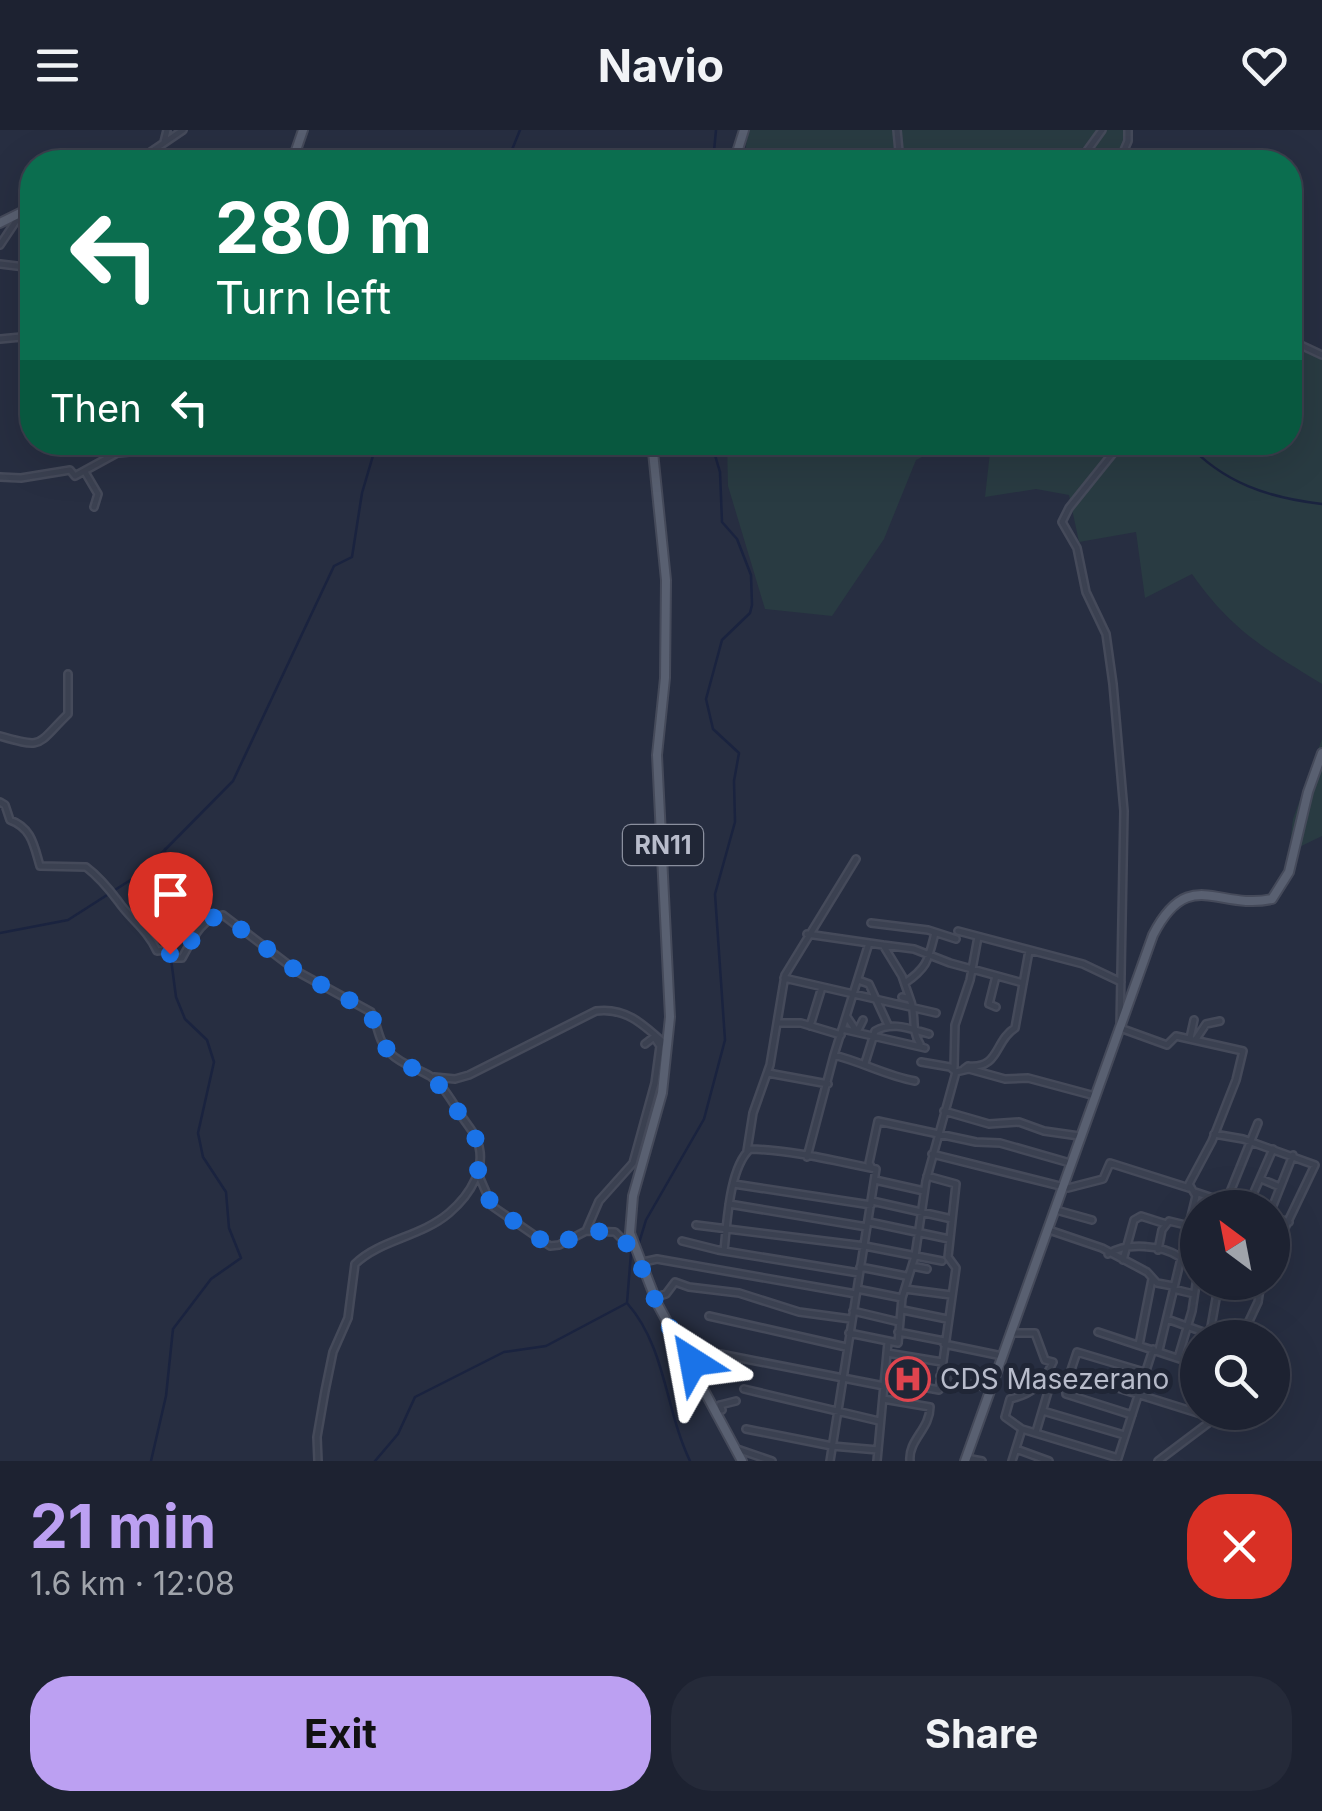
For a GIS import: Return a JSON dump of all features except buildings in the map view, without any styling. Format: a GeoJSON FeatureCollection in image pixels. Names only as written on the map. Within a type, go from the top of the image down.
{"type":"FeatureCollection","features":[{"type":"Feature","properties":{"kind":"main road","name":"RN11"},"geometry":{"type":"LineString","coordinates":[[653,455],[666,580],[665,678],[657,755],[669,989],[668,1046],[659,1108],[629,1225],[654,1298],[718,1408],[737,1457]]}},
{"type":"Feature","properties":{"kind":"main road"},"geometry":{"type":"LineString","coordinates":[[965,1460],[1153,935],[1173,904],[1189,896],[1266,900],[1278,892],[1289,872],[1308,792],[1322,753]]}},
{"type":"Feature","properties":{"kind":"street"},"geometry":{"type":"LineString","coordinates":[[163,144],[168,130]]}},
{"type":"Feature","properties":{"kind":"street"},"geometry":{"type":"LineString","coordinates":[[154,150],[183,130]]}},
{"type":"Feature","properties":{"kind":"street"},"geometry":{"type":"LineString","coordinates":[[0,245],[20,215]]}},
{"type":"Feature","properties":{"kind":"street"},"geometry":{"type":"LineString","coordinates":[[0,477],[22,478],[70,470],[75,476],[114,455]]}},
{"type":"Feature","properties":{"kind":"street"},"geometry":{"type":"LineString","coordinates":[[932,1154],[1068,1188],[1103,1179],[1110,1163],[1192,1190],[1193,1172],[1236,1080],[1243,1051],[1175,1036],[1168,1045],[1120,1028],[1124,811],[1113,684],[1106,634],[1086,592],[1077,548],[1062,520],[1112,455]]}},
{"type":"Feature","properties":{"kind":"street"},"geometry":{"type":"LineString","coordinates":[[86,469],[98,492],[94,507]]}},
{"type":"Feature","properties":{"kind":"street"},"geometry":{"type":"LineString","coordinates":[[0,736],[34,745],[43,742],[52,727],[68,714],[68,674]]}},
{"type":"Feature","properties":{"kind":"street"},"geometry":{"type":"LineString","coordinates":[[0,802],[9,819],[32,839],[40,866],[86,867],[141,924],[157,951],[166,950],[179,960],[216,914],[298,972],[371,1012],[378,1038],[391,1054],[442,1087],[476,1137],[480,1152],[478,1173],[465,1197],[438,1222],[415,1236],[366,1254],[355,1264],[348,1318],[333,1352],[325,1391],[317,1437],[318,1461]]}},
{"type":"Feature","properties":{"kind":"street"},"geometry":{"type":"LineString","coordinates":[[724,1252],[729,1204],[768,1073],[784,978],[807,934],[845,882],[856,859]]}},
{"type":"Feature","properties":{"kind":"street"},"geometry":{"type":"LineString","coordinates":[[872,923],[935,932],[956,940]]}},
{"type":"Feature","properties":{"kind":"street"},"geometry":{"type":"LineString","coordinates":[[958,931],[1083,964],[1121,982]]}},
{"type":"Feature","properties":{"kind":"street"},"geometry":{"type":"LineString","coordinates":[[905,983],[920,974],[935,932]]}},
{"type":"Feature","properties":{"kind":"street"},"geometry":{"type":"LineString","coordinates":[[807,934],[930,954],[1023,983]]}},
{"type":"Feature","properties":{"kind":"street"},"geometry":{"type":"LineString","coordinates":[[849,1333],[898,1342],[902,1298],[915,1256],[924,1190],[955,1070],[955,1025],[978,937]]}},
{"type":"Feature","properties":{"kind":"street"},"geometry":{"type":"LineString","coordinates":[[807,1156],[869,943]]}},
{"type":"Feature","properties":{"kind":"street"},"geometry":{"type":"LineString","coordinates":[[777,1023],[874,1033],[908,1046],[923,1047],[913,1030],[914,1008],[905,983],[884,945]]}},
{"type":"Feature","properties":{"kind":"street"},"geometry":{"type":"LineString","coordinates":[[921,1062],[955,1070],[982,1066],[997,1055],[1006,1033],[1015,1028],[1029,951]]}},
{"type":"Feature","properties":{"kind":"street"},"geometry":{"type":"LineString","coordinates":[[996,975],[989,1004],[996,1007]]}},
{"type":"Feature","properties":{"kind":"street"},"geometry":{"type":"LineString","coordinates":[[784,978],[936,1013]]}},
{"type":"Feature","properties":{"kind":"street"},"geometry":{"type":"LineString","coordinates":[[858,980],[869,984],[888,1025]]}},
{"type":"Feature","properties":{"kind":"street"},"geometry":{"type":"LineString","coordinates":[[805,1033],[822,987]]}},
{"type":"Feature","properties":{"kind":"street"},"geometry":{"type":"LineString","coordinates":[[902,997],[910,999]]}},
{"type":"Feature","properties":{"kind":"street"},"geometry":{"type":"LineString","coordinates":[[865,1063],[882,1000]]}},
{"type":"Feature","properties":{"kind":"street"},"geometry":{"type":"LineString","coordinates":[[431,1077],[455,1079],[469,1075],[596,1010],[615,1010],[637,1019],[668,1046]]}},
{"type":"Feature","properties":{"kind":"street"},"geometry":{"type":"LineString","coordinates":[[848,1018],[856,1032]]}},
{"type":"Feature","properties":{"kind":"street"},"geometry":{"type":"LineString","coordinates":[[856,1032],[863,1020]]}},
{"type":"Feature","properties":{"kind":"street"},"geometry":{"type":"LineString","coordinates":[[1193,1039],[1194,1020]]}},
{"type":"Feature","properties":{"kind":"street"},"geometry":{"type":"LineString","coordinates":[[1193,1039],[1206,1024],[1220,1021]]}},
{"type":"Feature","properties":{"kind":"street"},"geometry":{"type":"LineString","coordinates":[[874,1033],[888,1025],[900,1025],[930,1034]]}},
{"type":"Feature","properties":{"kind":"street"},"geometry":{"type":"LineString","coordinates":[[586,1231],[599,1200],[632,1163],[655,1083],[660,1046],[654,1038],[644,1044]]}},
{"type":"Feature","properties":{"kind":"street"},"geometry":{"type":"LineString","coordinates":[[834,1055],[915,1081]]}},
{"type":"Feature","properties":{"kind":"street"},"geometry":{"type":"LineString","coordinates":[[964,1069],[1005,1078],[1028,1078],[1094,1096]]}},
{"type":"Feature","properties":{"kind":"street"},"geometry":{"type":"LineString","coordinates":[[768,1073],[828,1084]]}},
{"type":"Feature","properties":{"kind":"street"},"geometry":{"type":"LineString","coordinates":[[944,1112],[989,1124],[1019,1122],[1044,1131],[1079,1136]]}},
{"type":"Feature","properties":{"kind":"street"},"geometry":{"type":"LineString","coordinates":[[830,1461],[875,1180],[876,1169],[869,1163],[878,1121],[1008,1145],[1070,1163]]}},
{"type":"Feature","properties":{"kind":"street"},"geometry":{"type":"LineString","coordinates":[[1231,1190],[1258,1123]]}},
{"type":"Feature","properties":{"kind":"street"},"geometry":{"type":"LineString","coordinates":[[1214,1134],[1251,1142],[1316,1165],[1290,1220]]}},
{"type":"Feature","properties":{"kind":"street"},"geometry":{"type":"LineString","coordinates":[[1255,1190],[1273,1149]]}},
{"type":"Feature","properties":{"kind":"street"},"geometry":{"type":"LineString","coordinates":[[747,1151],[786,1151],[872,1168]]}},
{"type":"Feature","properties":{"kind":"street"},"geometry":{"type":"LineString","coordinates":[[1279,1190],[1293,1155]]}},
{"type":"Feature","properties":{"kind":"street"},"geometry":{"type":"LineString","coordinates":[[478,1173],[492,1206],[543,1242],[556,1246],[586,1231],[616,1232],[634,1248]]}},
{"type":"Feature","properties":{"kind":"street"},"geometry":{"type":"LineString","coordinates":[[688,1362],[720,1354],[843,1380],[938,1390],[956,1265],[949,1259],[949,1239],[956,1184],[927,1176]]}},
{"type":"Feature","properties":{"kind":"street"},"geometry":{"type":"LineString","coordinates":[[1261,1179],[1280,1187]]}},
{"type":"Feature","properties":{"kind":"street"},"geometry":{"type":"LineString","coordinates":[[875,1180],[924,1190]]}},
{"type":"Feature","properties":{"kind":"street"},"geometry":{"type":"LineString","coordinates":[[734,1184],[952,1219]]}},
{"type":"Feature","properties":{"kind":"street"},"geometry":{"type":"LineString","coordinates":[[729,1204],[949,1239]]}},
{"type":"Feature","properties":{"kind":"street"},"geometry":{"type":"LineString","coordinates":[[1054,1209],[1092,1220]]}},
{"type":"Feature","properties":{"kind":"street"},"geometry":{"type":"LineString","coordinates":[[1124,1260],[1130,1226],[1140,1216],[1166,1224]]}},
{"type":"Feature","properties":{"kind":"street"},"geometry":{"type":"LineString","coordinates":[[1158,1250],[1166,1224],[1172,1220],[1180,1223]]}},
{"type":"Feature","properties":{"kind":"street"},"geometry":{"type":"LineString","coordinates":[[696,1225],[865,1246],[942,1261]]}},
{"type":"Feature","properties":{"kind":"street"},"geometry":{"type":"LineString","coordinates":[[1046,1229],[1099,1247],[1147,1272],[1152,1279],[1180,1290]]}},
{"type":"Feature","properties":{"kind":"street"},"geometry":{"type":"LineString","coordinates":[[682,1241],[724,1252],[907,1276]]}},
{"type":"Feature","properties":{"kind":"street"},"geometry":{"type":"LineString","coordinates":[[1009,1334],[1035,1333],[1046,1360],[1052,1362],[1040,1386],[1010,1399],[1005,1417],[1022,1429],[1118,1460],[1145,1372],[1167,1319],[1180,1257],[1170,1251],[1128,1246],[1108,1254]]}},
{"type":"Feature","properties":{"kind":"street"},"geometry":{"type":"LineString","coordinates":[[640,1264],[657,1259],[902,1298]]}},
{"type":"Feature","properties":{"kind":"street"},"geometry":{"type":"LineString","coordinates":[[912,1266],[928,1269]]}},
{"type":"Feature","properties":{"kind":"street"},"geometry":{"type":"LineString","coordinates":[[1140,1345],[1152,1279]]}},
{"type":"Feature","properties":{"kind":"street"},"geometry":{"type":"LineString","coordinates":[[654,1298],[666,1294],[679,1282],[689,1287],[739,1293],[800,1312],[851,1319]]}},
{"type":"Feature","properties":{"kind":"street"},"geometry":{"type":"LineString","coordinates":[[905,1289],[952,1295]]}},
{"type":"Feature","properties":{"kind":"street"},"geometry":{"type":"LineString","coordinates":[[903,1310],[948,1319]]}},
{"type":"Feature","properties":{"kind":"street"},"geometry":{"type":"LineString","coordinates":[[853,1311],[899,1322]]}},
{"type":"Feature","properties":{"kind":"street"},"geometry":{"type":"LineString","coordinates":[[709,1316],[846,1347]]}},
{"type":"Feature","properties":{"kind":"street"},"geometry":{"type":"LineString","coordinates":[[1167,1319],[1180,1323]]}},
{"type":"Feature","properties":{"kind":"street"},"geometry":{"type":"LineString","coordinates":[[898,1332],[1002,1356]]}},
{"type":"Feature","properties":{"kind":"street"},"geometry":{"type":"LineString","coordinates":[[1098,1332],[1178,1358],[1180,1352]]}},
{"type":"Feature","properties":{"kind":"street"},"geometry":{"type":"LineString","coordinates":[[877,1461],[888,1342]]}},
{"type":"Feature","properties":{"kind":"street"},"geometry":{"type":"LineString","coordinates":[[1132,1416],[1066,1394],[1070,1373],[1077,1352],[1145,1372]]}},
{"type":"Feature","properties":{"kind":"street"},"geometry":{"type":"LineString","coordinates":[[888,1353],[942,1362]]}},
{"type":"Feature","properties":{"kind":"street"},"geometry":{"type":"LineString","coordinates":[[1070,1373],[1180,1407]]}},
{"type":"Feature","properties":{"kind":"street"},"geometry":{"type":"LineString","coordinates":[[940,1376],[991,1389]]}},
{"type":"Feature","properties":{"kind":"street"},"geometry":{"type":"LineString","coordinates":[[1036,1432],[1050,1386],[1066,1388]]}},
{"type":"Feature","properties":{"kind":"street"},"geometry":{"type":"LineString","coordinates":[[744,1389],[880,1421]]}},
{"type":"Feature","properties":{"kind":"street"},"geometry":{"type":"LineString","coordinates":[[716,1396],[718,1408],[736,1401]]}},
{"type":"Feature","properties":{"kind":"street"},"geometry":{"type":"LineString","coordinates":[[883,1399],[930,1407],[927,1424],[910,1448],[910,1461]]}},
{"type":"Feature","properties":{"kind":"street"},"geometry":{"type":"LineString","coordinates":[[1043,1411],[1124,1435]]}},
{"type":"Feature","properties":{"kind":"street"},"geometry":{"type":"LineString","coordinates":[[746,1429],[832,1446],[878,1450]]}},
{"type":"Feature","properties":{"kind":"street"},"geometry":{"type":"LineString","coordinates":[[1012,1461],[1022,1429]]}},
{"type":"Feature","properties":{"kind":"street"},"geometry":{"type":"LineString","coordinates":[[1158,1461],[1198,1430]]}},
{"type":"Feature","properties":{"kind":"street"},"geometry":{"type":"LineString","coordinates":[[1016,1450],[1049,1461]]}},
{"type":"Feature","properties":{"kind":"street"},"geometry":{"type":"LineString","coordinates":[[737,1457],[772,1461]]}},
{"type":"Feature","properties":{"kind":"street"},"geometry":{"type":"LineString","coordinates":[[965,1460],[982,1461]]}},
{"type":"Feature","properties":{"kind":"shaded area"},"geometry":{"type":"Polygon","coordinates":[[[748,130],[1127,130],[1126,144],[1118,150],[746,150],[748,130]]]}},
{"type":"Feature","properties":{"kind":"shaded area"},"geometry":{"type":"Polygon","coordinates":[[[1302,347],[1322,356],[1322,684],[1235,624],[1192,574],[1145,598],[1136,532],[1079,542],[1069,495],[1036,489],[985,497],[990,455],[1302,455],[1302,347]]]}},
{"type":"Feature","properties":{"kind":"shaded area"},"geometry":{"type":"Polygon","coordinates":[[[727,455],[926,455],[916,460],[884,539],[832,616],[765,609],[728,486],[727,455]]]}},
{"type":"Feature","properties":{"kind":"shaded area"},"geometry":{"type":"Polygon","coordinates":[[[1322,739],[1322,836],[1289,852],[1293,819],[1322,739]]]}},
{"type":"Feature","properties":{"kind":"waterway"},"geometry":{"type":"LineString","coordinates":[[512,150],[520,130]]}},
{"type":"Feature","properties":{"kind":"waterway"},"geometry":{"type":"LineString","coordinates":[[714,150],[716,130]]}},
{"type":"Feature","properties":{"kind":"waterway"},"geometry":{"type":"LineString","coordinates":[[0,933],[68,920],[143,872],[233,781],[334,566],[352,557],[362,493],[373,455]]}},
{"type":"Feature","properties":{"kind":"waterway"},"geometry":{"type":"LineString","coordinates":[[639,1243],[646,1220],[704,1119],[725,1040],[715,894],[735,822],[734,781],[739,753],[713,729],[706,699],[722,640],[750,613],[752,605],[751,575],[737,539],[722,522],[720,472],[715,455]]}},
{"type":"Feature","properties":{"kind":"waterway"},"geometry":{"type":"LineString","coordinates":[[1199,455],[1231,478],[1265,493],[1322,504]]}},
{"type":"Feature","properties":{"kind":"waterway"},"geometry":{"type":"LineString","coordinates":[[165,849],[170,951]]}},
{"type":"Feature","properties":{"kind":"waterway"},"geometry":{"type":"LineString","coordinates":[[151,1461],[166,1396],[173,1329],[211,1279],[241,1258],[229,1228],[226,1192],[203,1157],[198,1133],[214,1062],[207,1040],[185,1019],[176,997],[171,959]]}},
{"type":"Feature","properties":{"kind":"waterway"},"geometry":{"type":"LineString","coordinates":[[375,1461],[398,1434],[415,1397],[504,1352],[546,1346],[627,1303],[631,1253]]}},
{"type":"Feature","properties":{"kind":"waterway"},"geometry":{"type":"LineString","coordinates":[[627,1303],[650,1339],[690,1461]]}},
{"type":"Feature","properties":{"kind":"place","name":"CDS Masezerano"},"geometry":{"type":"Point","coordinates":[908,1379]}},
{"type":"Feature","properties":{"kind":"route"},"geometry":{"type":"LineString","coordinates":[[170,954],[182,958],[208,920],[216,914],[223,916],[325,990],[371,1012],[376,1033],[385,1047],[398,1060],[436,1081],[472,1131],[479,1146],[478,1173],[492,1206],[550,1246],[590,1230],[616,1232],[633,1245],[650,1290],[688,1362],[693,1362]]}}]}
